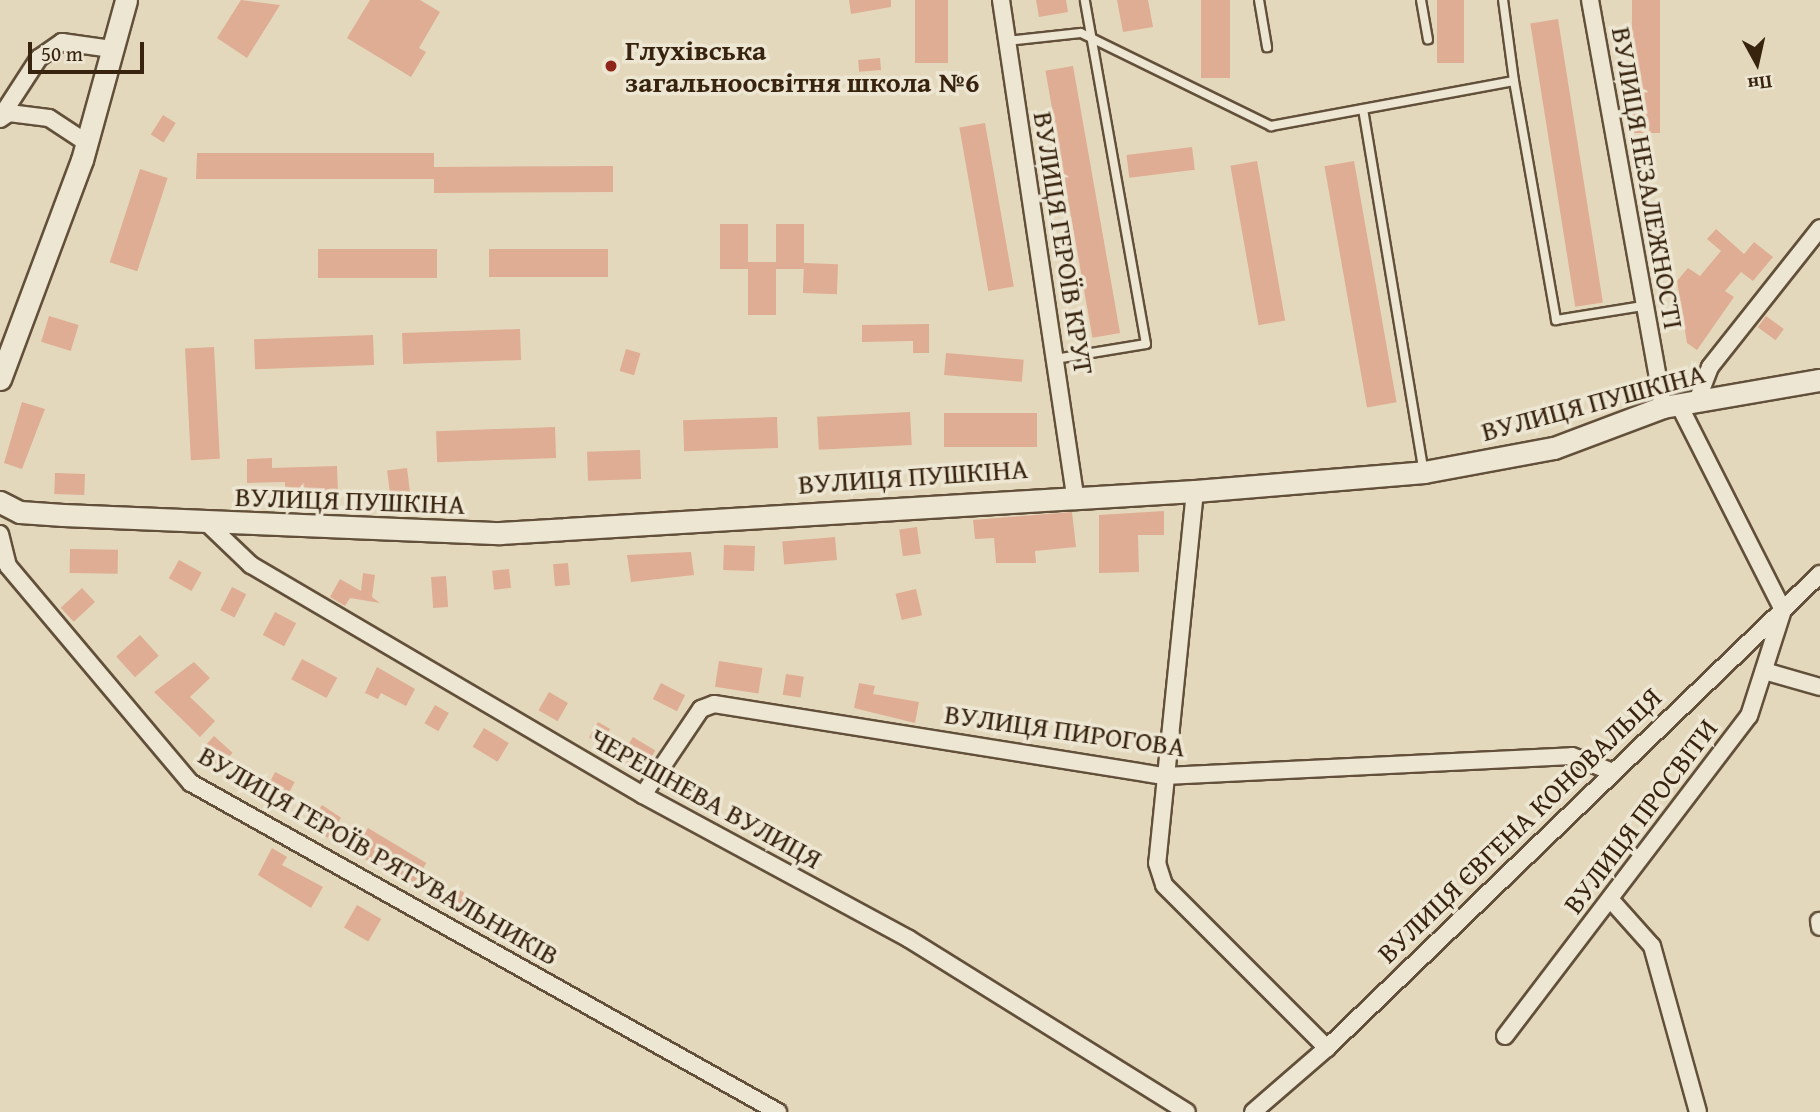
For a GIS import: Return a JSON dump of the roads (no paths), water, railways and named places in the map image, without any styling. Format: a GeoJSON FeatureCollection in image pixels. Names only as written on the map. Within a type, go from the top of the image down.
{"type":"FeatureCollection","features":[{"type":"Feature","properties":{"kind":"street"},"geometry":{"type":"LineString","coordinates":[[0,379],[87,143],[126,0]]}},
{"type":"Feature","properties":{"kind":"street","name":"ВУЛИЦЯ ГЕРОЇВ КРУТ"},"geometry":{"type":"LineString","coordinates":[[1000,0],[1075,494]]}},
{"type":"Feature","properties":{"kind":"street","name":"ВУЛИЦЯ НЕЗАЛЕЖНОСТІ"},"geometry":{"type":"LineString","coordinates":[[1590,0],[1642,306],[1680,404],[1783,610]]}},
{"type":"Feature","properties":{"kind":"street"},"geometry":{"type":"LineString","coordinates":[[0,119],[39,58],[62,41],[112,49]]}},
{"type":"Feature","properties":{"kind":"street"},"geometry":{"type":"LineString","coordinates":[[0,119],[9,113],[49,118],[87,143]]}},
{"type":"Feature","properties":{"kind":"street"},"geometry":{"type":"LineString","coordinates":[[1680,404],[1820,228]]}},
{"type":"Feature","properties":{"kind":"street","name":"ВУЛИЦЯ ПУШКІНА"},"geometry":{"type":"LineString","coordinates":[[0,502],[20,512],[500,533],[1075,494],[1195,491],[1424,472],[1554,448],[1680,404],[1820,380]]}},
{"type":"Feature","properties":{"kind":"street"},"geometry":{"type":"LineString","coordinates":[[1195,491],[1157,863],[1164,885],[1327,1048]]}},
{"type":"Feature","properties":{"kind":"street","name":"ЧЕРЕШНЕВА ВУЛИЦЯ"},"geometry":{"type":"LineString","coordinates":[[205,522],[251,565],[643,795],[909,939],[1186,1112]]}},
{"type":"Feature","properties":{"kind":"street","name":"ВУЛИЦЯ ГЕРОЇВ РЯТУВАЛЬНИКІВ"},"geometry":{"type":"LineString","coordinates":[[0,534],[8,566],[191,783],[778,1112]]}},
{"type":"Feature","properties":{"kind":"street","name":"ВУЛИЦЯ ЄВГЕНА КОНОВАЛЬЦЯ"},"geometry":{"type":"LineString","coordinates":[[1253,1112],[1327,1048],[1610,771],[1820,574]]}},
{"type":"Feature","properties":{"kind":"street","name":"ВУЛИЦЯ ПРОСВІТИ"},"geometry":{"type":"LineString","coordinates":[[1505,1036],[1749,716],[1783,610]]}},
{"type":"Feature","properties":{"kind":"street"},"geometry":{"type":"LineString","coordinates":[[1764,671],[1820,687]]}},
{"type":"Feature","properties":{"kind":"street","name":"ВУЛИЦЯ ПИРОГОВА"},"geometry":{"type":"LineString","coordinates":[[643,795],[701,709],[714,704],[1165,776],[1572,756],[1610,771]]}},
{"type":"Feature","properties":{"kind":"street"},"geometry":{"type":"LineString","coordinates":[[1610,899],[1652,946],[1698,1112]]}},
{"type":"Feature","properties":{"kind":"lane"},"geometry":{"type":"LineString","coordinates":[[1055,359],[1146,344],[1085,0]]}},
{"type":"Feature","properties":{"kind":"lane"},"geometry":{"type":"LineString","coordinates":[[1259,0],[1267,47]]}},
{"type":"Feature","properties":{"kind":"lane"},"geometry":{"type":"LineString","coordinates":[[1421,0],[1428,39]]}},
{"type":"Feature","properties":{"kind":"lane"},"geometry":{"type":"LineString","coordinates":[[1503,0],[1514,81],[1556,320],[1642,306]]}},
{"type":"Feature","properties":{"kind":"lane"},"geometry":{"type":"LineString","coordinates":[[1007,41],[1081,33],[1271,126],[1514,81]]}},
{"type":"Feature","properties":{"kind":"lane"},"geometry":{"type":"LineString","coordinates":[[1363,109],[1424,472]]}},
{"type":"Feature","properties":{"kind":"place","name":"Глухівська загальноосвітня школа №6"},"geometry":{"type":"Point","coordinates":[611,66]}}]}
